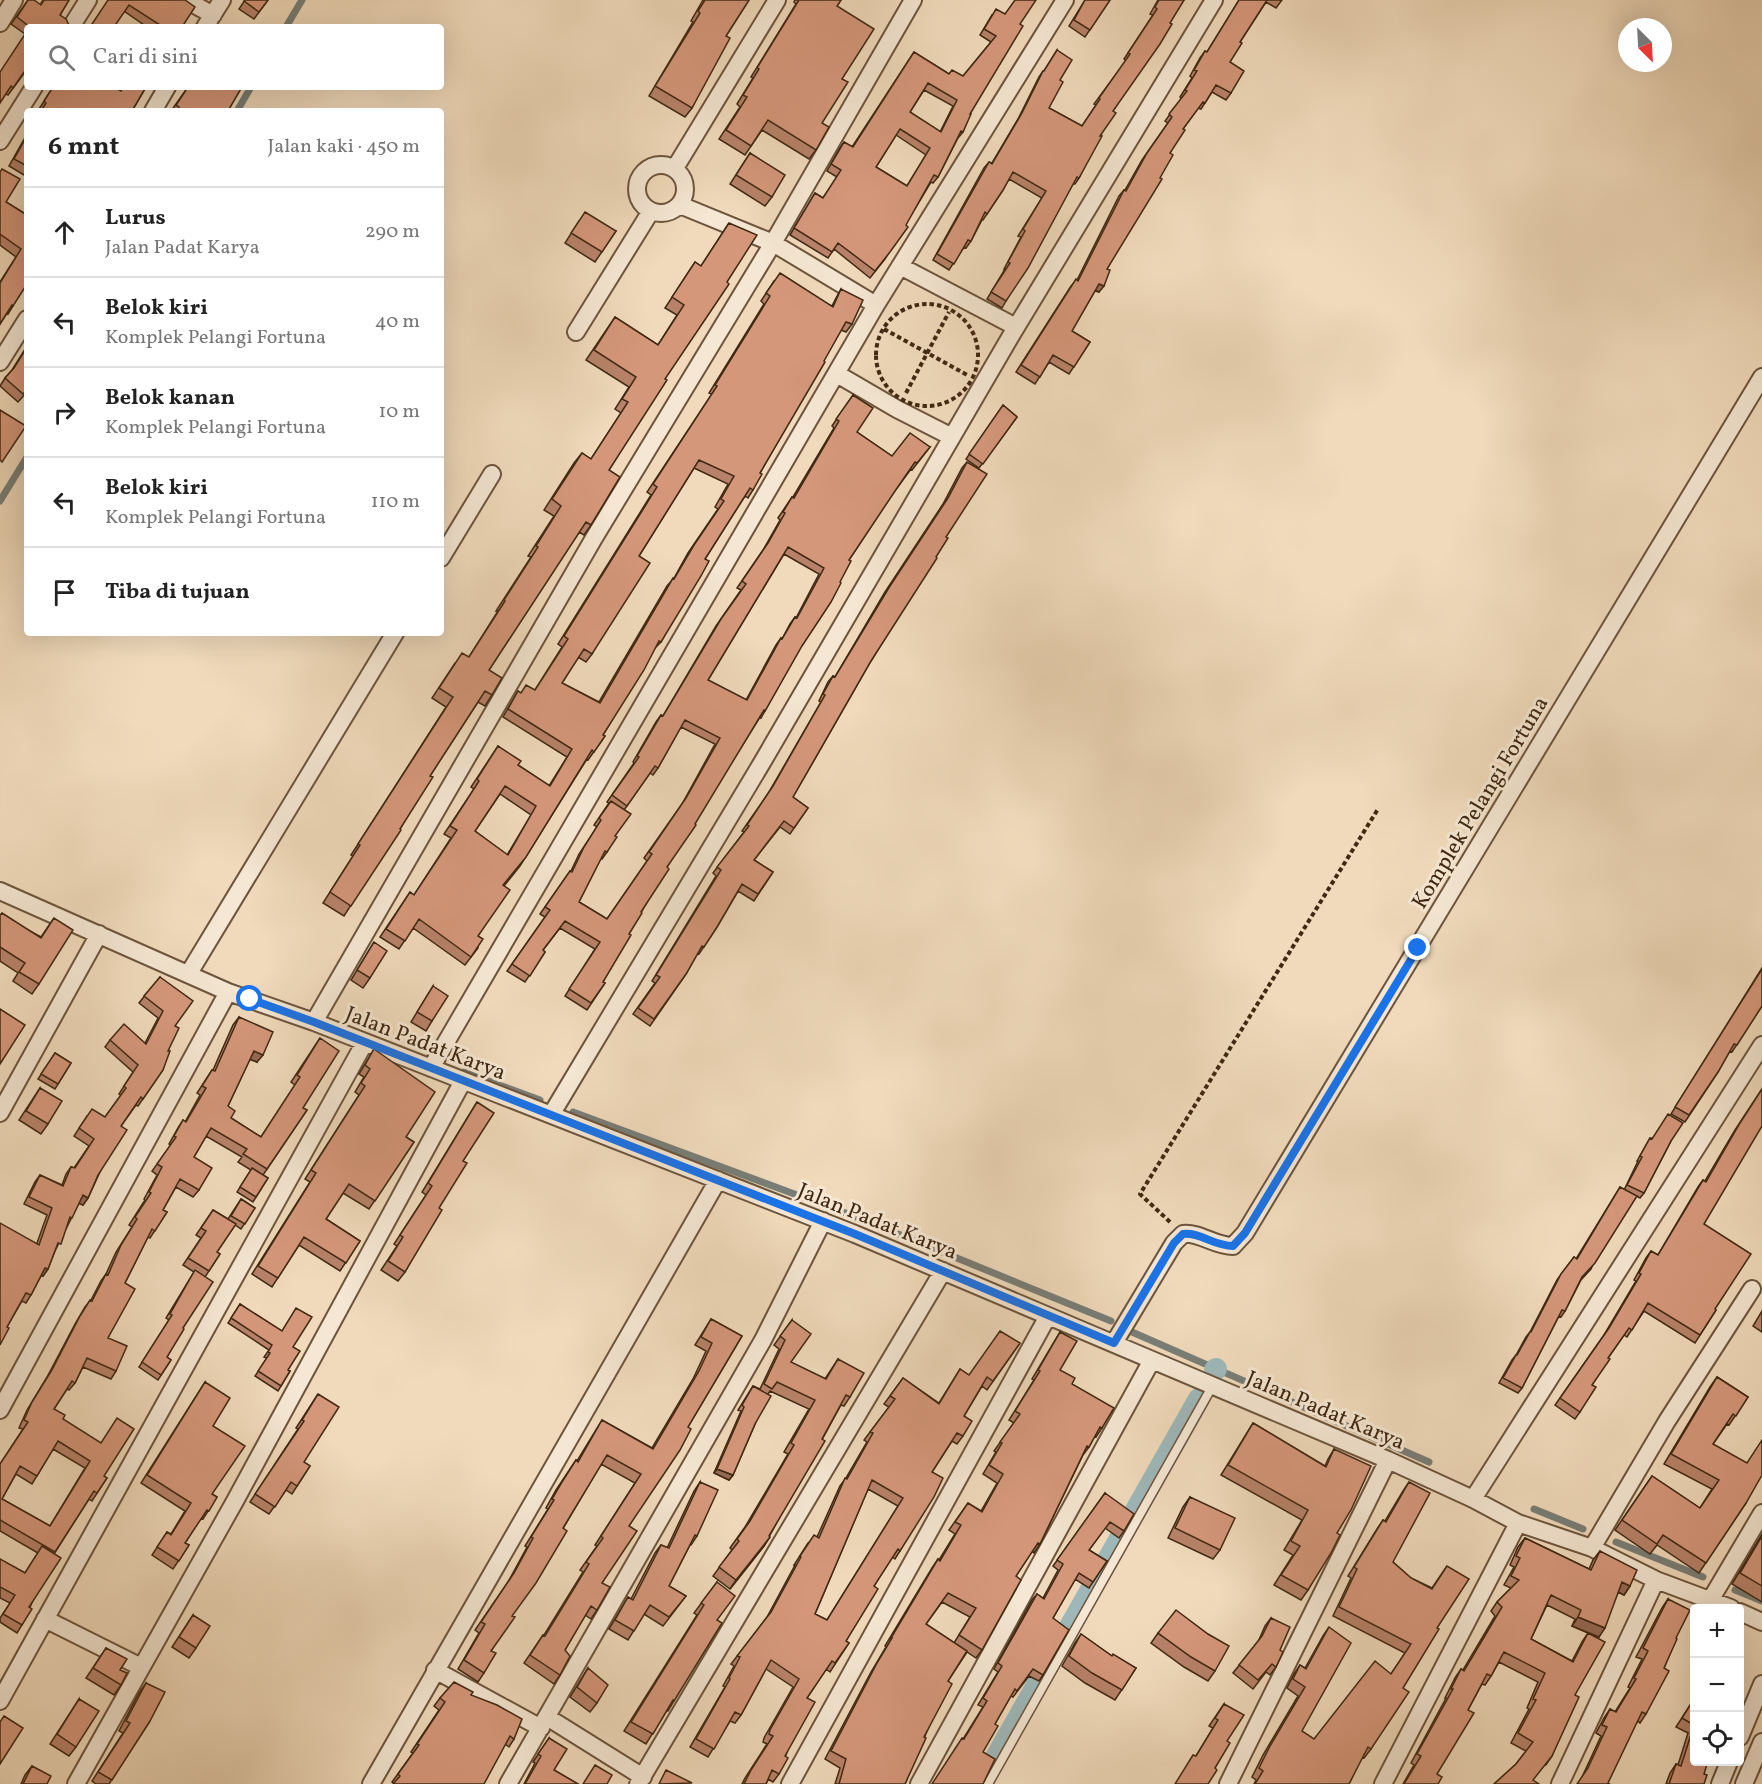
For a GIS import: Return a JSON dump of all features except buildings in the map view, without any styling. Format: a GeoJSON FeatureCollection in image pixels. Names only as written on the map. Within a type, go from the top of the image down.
{"type":"FeatureCollection","features":[{"type":"Feature","properties":{"kind":"street"},"geometry":{"type":"LineString","coordinates":[[0,24],[14,0]]}},
{"type":"Feature","properties":{"kind":"street"},"geometry":{"type":"LineString","coordinates":[[73,24],[88,0]]}},
{"type":"Feature","properties":{"kind":"street"},"geometry":{"type":"LineString","coordinates":[[186,0],[209,21],[222,0]]}},
{"type":"Feature","properties":{"kind":"street"},"geometry":{"type":"LineString","coordinates":[[675,168],[777,0]]}},
{"type":"Feature","properties":{"kind":"street"},"geometry":{"type":"LineString","coordinates":[[314,1022],[594,538],[773,243],[913,0]]}},
{"type":"Feature","properties":{"kind":"street"},"geometry":{"type":"LineString","coordinates":[[431,1068],[876,305],[1065,0]]}},
{"type":"Feature","properties":{"kind":"street"},"geometry":{"type":"LineString","coordinates":[[551,1115],[763,761],[1016,327],[1214,0]]}},
{"type":"Feature","properties":{"kind":"street"},"geometry":{"type":"LineString","coordinates":[[0,141],[32,90]]}},
{"type":"Feature","properties":{"kind":"street"},"geometry":{"type":"LineString","coordinates":[[155,108],[165,90]]}},
{"type":"Feature","properties":{"kind":"street"},"geometry":{"type":"LineString","coordinates":[[659,164],[675,168],[684,178],[686,185],[686,192],[680,205],[666,213],[651,211],[639,200],[637,184],[640,177],[651,166],[659,164]]}},
{"type":"Feature","properties":{"kind":"street"},"geometry":{"type":"LineString","coordinates":[[680,205],[773,243],[876,305]]}},
{"type":"Feature","properties":{"kind":"street"},"geometry":{"type":"LineString","coordinates":[[576,332],[651,211]]}},
{"type":"Feature","properties":{"kind":"street"},"geometry":{"type":"LineString","coordinates":[[900,266],[1016,327]]}},
{"type":"Feature","properties":{"kind":"street"},"geometry":{"type":"LineString","coordinates":[[0,363],[24,324]]}},
{"type":"Feature","properties":{"kind":"street"},"geometry":{"type":"LineString","coordinates":[[837,374],[900,405],[952,437]]}},
{"type":"Feature","properties":{"kind":"street","name":"Komplek Pelangi Fortuna"},"geometry":{"type":"LineString","coordinates":[[1183,1234],[1189,1233],[1221,1246],[1233,1246],[1245,1233],[1762,377]]}},
{"type":"Feature","properties":{"kind":"street"},"geometry":{"type":"LineString","coordinates":[[444,553],[492,474]]}},
{"type":"Feature","properties":{"kind":"street"},"geometry":{"type":"LineString","coordinates":[[189,973],[393,636]]}},
{"type":"Feature","properties":{"kind":"street","name":"Jalan Padat Karya"},"geometry":{"type":"LineString","coordinates":[[0,891],[228,992],[314,1022],[823,1221],[1388,1460],[1473,1499],[1518,1523],[1592,1548],[1656,1580],[1722,1604]]}},
{"type":"Feature","properties":{"kind":"street"},"geometry":{"type":"LineString","coordinates":[[0,1113],[99,934]]}},
{"type":"Feature","properties":{"kind":"street"},"geometry":{"type":"LineString","coordinates":[[0,1410],[228,992]]}},
{"type":"Feature","properties":{"kind":"street"},"geometry":{"type":"LineString","coordinates":[[0,1701],[365,1042]]}},
{"type":"Feature","properties":{"kind":"street"},"geometry":{"type":"LineString","coordinates":[[1473,1499],[1762,1045]]}},
{"type":"Feature","properties":{"kind":"street"},"geometry":{"type":"LineString","coordinates":[[76,1784],[235,1501],[463,1081]]}},
{"type":"Feature","properties":{"kind":"street"},"geometry":{"type":"LineString","coordinates":[[371,1784],[718,1180]]}},
{"type":"Feature","properties":{"kind":"street"},"geometry":{"type":"LineString","coordinates":[[508,1784],[763,1340],[823,1221]]}},
{"type":"Feature","properties":{"kind":"street"},"geometry":{"type":"LineString","coordinates":[[1114,1343],[1174,1243],[1183,1234]]}},
{"type":"Feature","properties":{"kind":"street"},"geometry":{"type":"LineString","coordinates":[[435,1670],[544,1723],[640,1781],[943,1271]]}},
{"type":"Feature","properties":{"kind":"street"},"geometry":{"type":"LineString","coordinates":[[1592,1548],[1667,1421],[1752,1289]]}},
{"type":"Feature","properties":{"kind":"street"},"geometry":{"type":"LineString","coordinates":[[790,1784],[1048,1316]]}},
{"type":"Feature","properties":{"kind":"street"},"geometry":{"type":"LineString","coordinates":[[919,1784],[1152,1360]]}},
{"type":"Feature","properties":{"kind":"street"},"geometry":{"type":"LineString","coordinates":[[1228,1784],[1388,1460]]}},
{"type":"Feature","properties":{"kind":"street"},"geometry":{"type":"LineString","coordinates":[[1711,1599],[1762,1513]]}},
{"type":"Feature","properties":{"kind":"street"},"geometry":{"type":"LineString","coordinates":[[1383,1784],[1518,1523]]}},
{"type":"Feature","properties":{"kind":"street"},"geometry":{"type":"LineString","coordinates":[[1560,1784],[1656,1580]]}},
{"type":"Feature","properties":{"kind":"street"},"geometry":{"type":"LineString","coordinates":[[1744,1614],[1762,1622]]}},
{"type":"Feature","properties":{"kind":"street"},"geometry":{"type":"LineString","coordinates":[[45,1619],[141,1667]]}},
{"type":"Feature","properties":{"kind":"street"},"geometry":{"type":"LineString","coordinates":[[1744,1727],[1762,1684]]}},
{"type":"Feature","properties":{"kind":"street"},"geometry":{"type":"LineString","coordinates":[[1744,1784],[1762,1742]]}},
{"type":"Feature","properties":{"kind":"street"},"geometry":{"type":"LineString","coordinates":[[1720,1784],[1727,1766]]}},
{"type":"Feature","properties":{"kind":"lane"},"geometry":{"type":"LineString","coordinates":[[988,1784],[1213,1385]]}},
{"type":"Feature","properties":{"kind":"path"},"geometry":{"type":"LineString","coordinates":[[928,303],[945,306],[961,315],[972,328],[978,345],[979,362],[974,378],[963,392],[949,401],[933,406],[900,405],[879,375],[876,359],[877,343],[883,328],[895,314],[910,306],[928,303]]}},
{"type":"Feature","properties":{"kind":"path"},"geometry":{"type":"LineString","coordinates":[[900,405],[951,309]]}},
{"type":"Feature","properties":{"kind":"path"},"geometry":{"type":"LineString","coordinates":[[883,328],[974,378]]}},
{"type":"Feature","properties":{"kind":"path"},"geometry":{"type":"LineString","coordinates":[[1183,1234],[1140,1194],[1378,809]]}},
{"type":"Feature","properties":{"kind":"waterway"},"geometry":{"type":"LineString","coordinates":[[288,24],[302,0]]}},
{"type":"Feature","properties":{"kind":"waterway"},"geometry":{"type":"LineString","coordinates":[[239,108],[249,90]]}},
{"type":"Feature","properties":{"kind":"waterway"},"geometry":{"type":"LineString","coordinates":[[0,501],[24,462]]}},
{"type":"Feature","properties":{"kind":"waterway"},"geometry":{"type":"LineString","coordinates":[[464,1072],[540,1100]]}},
{"type":"Feature","properties":{"kind":"waterway"},"geometry":{"type":"LineString","coordinates":[[573,1112],[859,1218],[1111,1321]]}},
{"type":"Feature","properties":{"kind":"waterway"},"geometry":{"type":"LineString","coordinates":[[1132,1332],[1429,1462]]}},
{"type":"Feature","properties":{"kind":"waterway"},"geometry":{"type":"LineString","coordinates":[[981,1784],[1199,1399]]}},
{"type":"Feature","properties":{"kind":"waterway"},"geometry":{"type":"LineString","coordinates":[[1534,1509],[1583,1529]]}},
{"type":"Feature","properties":{"kind":"waterway"},"geometry":{"type":"LineString","coordinates":[[1616,1542],[1703,1577]]}},
{"type":"Feature","properties":{"kind":"waterway"},"geometry":{"type":"LineString","coordinates":[[1735,1590],[1762,1601]]}},
{"type":"Feature","properties":{"kind":"route"},"geometry":{"type":"LineString","coordinates":[[250,999],[855,1234],[1114,1343],[1174,1243],[1183,1234],[1189,1233],[1221,1246],[1233,1246],[1245,1233],[1418,948]]}}]}
